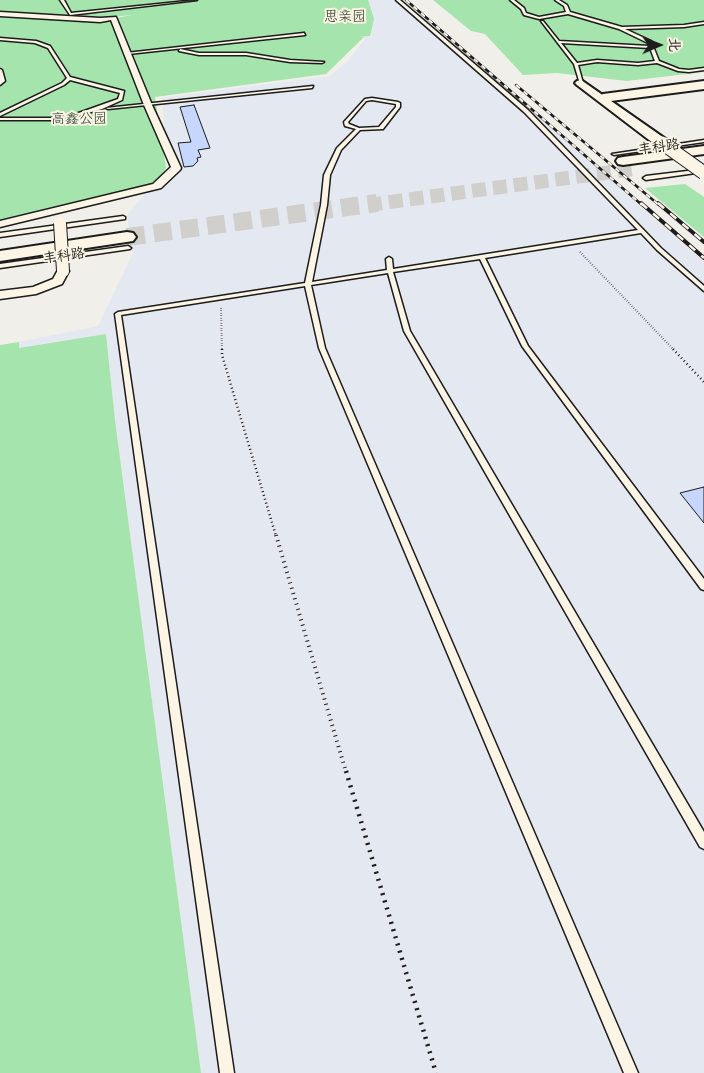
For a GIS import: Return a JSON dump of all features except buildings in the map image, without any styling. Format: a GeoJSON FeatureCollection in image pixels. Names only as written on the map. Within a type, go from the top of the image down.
{"type":"FeatureCollection","features":[{"type":"Feature","properties":{"kind":"main road"},"geometry":{"type":"LineString","coordinates":[[602,98],[704,85]]}},
{"type":"Feature","properties":{"kind":"main road","name":"丰科路"},"geometry":{"type":"LineString","coordinates":[[629,165],[704,150]]}},
{"type":"Feature","properties":{"kind":"main road","name":"丰科路"},"geometry":{"type":"LineString","coordinates":[[629,165],[704,160]]}},
{"type":"Feature","properties":{"kind":"main road","name":"丰科路"},"geometry":{"type":"LineString","coordinates":[[0,243],[125,232]]}},
{"type":"Feature","properties":{"kind":"main road","name":"丰科路"},"geometry":{"type":"LineString","coordinates":[[0,256],[125,232]]}},
{"type":"Feature","properties":{"kind":"street"},"geometry":{"type":"LineString","coordinates":[[0,14],[100,20],[114,18],[176,168],[157,186],[59,217],[0,224]]}},
{"type":"Feature","properties":{"kind":"street"},"geometry":{"type":"LineString","coordinates":[[581,83],[704,172]]}},
{"type":"Feature","properties":{"kind":"street"},"geometry":{"type":"LineString","coordinates":[[0,295],[36,290],[58,281],[63,270],[59,217]]}},
{"type":"Feature","properties":{"kind":"lane"},"geometry":{"type":"LineString","coordinates":[[62,0],[70,14],[195,0]]}},
{"type":"Feature","properties":{"kind":"lane"},"geometry":{"type":"LineString","coordinates":[[123,0],[128,8]]}},
{"type":"Feature","properties":{"kind":"lane"},"geometry":{"type":"LineString","coordinates":[[153,0],[157,4]]}},
{"type":"Feature","properties":{"kind":"lane"},"geometry":{"type":"LineString","coordinates":[[398,0],[526,111],[643,231],[704,289]]}},
{"type":"Feature","properties":{"kind":"lane"},"geometry":{"type":"LineString","coordinates":[[512,0],[523,9],[525,14],[539,18],[568,13],[620,28],[650,42],[657,62]]}},
{"type":"Feature","properties":{"kind":"lane"},"geometry":{"type":"LineString","coordinates":[[557,0],[566,6],[568,13]]}},
{"type":"Feature","properties":{"kind":"lane"},"geometry":{"type":"LineString","coordinates":[[542,22],[576,64],[581,83]]}},
{"type":"Feature","properties":{"kind":"lane"},"geometry":{"type":"LineString","coordinates":[[620,28],[667,27],[704,23]]}},
{"type":"Feature","properties":{"kind":"lane"},"geometry":{"type":"LineString","coordinates":[[128,53],[304,34]]}},
{"type":"Feature","properties":{"kind":"lane"},"geometry":{"type":"LineString","coordinates":[[0,39],[36,42],[49,48],[69,78],[84,84],[114,88],[122,92],[120,100],[73,116],[52,119],[0,119]]}},
{"type":"Feature","properties":{"kind":"lane"},"geometry":{"type":"LineString","coordinates":[[559,42],[652,47]]}},
{"type":"Feature","properties":{"kind":"lane"},"geometry":{"type":"LineString","coordinates":[[173,48],[199,54],[246,54],[290,62],[322,62]]}},
{"type":"Feature","properties":{"kind":"lane"},"geometry":{"type":"LineString","coordinates":[[576,64],[597,61],[657,62],[689,71],[704,69]]}},
{"type":"Feature","properties":{"kind":"lane"},"geometry":{"type":"LineString","coordinates":[[0,70],[3,81],[0,84]]}},
{"type":"Feature","properties":{"kind":"lane"},"geometry":{"type":"LineString","coordinates":[[0,115],[63,84],[69,78]]}},
{"type":"Feature","properties":{"kind":"lane"},"geometry":{"type":"LineString","coordinates":[[100,108],[312,87]]}},
{"type":"Feature","properties":{"kind":"lane"},"geometry":{"type":"LineString","coordinates":[[359,129],[347,125],[346,122],[365,100],[372,99],[398,103],[398,107],[381,128],[359,129],[339,150],[327,175],[324,205],[308,284],[322,348],[631,1073]]}},
{"type":"Feature","properties":{"kind":"lane","name":"丰科路"},"geometry":{"type":"LineString","coordinates":[[629,165],[704,141]]}},
{"type":"Feature","properties":{"kind":"lane","name":"丰科路"},"geometry":{"type":"LineString","coordinates":[[629,165],[704,172]]}},
{"type":"Feature","properties":{"kind":"lane"},"geometry":{"type":"LineString","coordinates":[[226,1073],[118,314],[643,231]]}},
{"type":"Feature","properties":{"kind":"lane","name":"丰科路"},"geometry":{"type":"LineString","coordinates":[[0,235],[125,232]]}},
{"type":"Feature","properties":{"kind":"lane","name":"丰科路"},"geometry":{"type":"LineString","coordinates":[[0,266],[125,232]]}},
{"type":"Feature","properties":{"kind":"lane"},"geometry":{"type":"LineString","coordinates":[[482,257],[525,346],[704,586]]}},
{"type":"Feature","properties":{"kind":"lane"},"geometry":{"type":"LineString","coordinates":[[389,259],[390,271],[407,331],[704,843]]}},
{"type":"Feature","properties":{"kind":"path"},"geometry":{"type":"LineString","coordinates":[[571,243],[704,382]]}},
{"type":"Feature","properties":{"kind":"path"},"geometry":{"type":"LineString","coordinates":[[221,298],[222,355],[436,1073]]}},
{"type":"Feature","properties":{"kind":"shaded area"},"geometry":{"type":"Polygon","coordinates":[[[366,0],[406,0],[704,262],[704,1073],[201,1073],[115,420],[106,334],[19,348],[19,342],[98,326],[133,253],[127,215],[168,167],[162,98],[330,76],[348,61],[367,36],[371,13],[366,0]]]}},
{"type":"Feature","properties":{"kind":"green space","name":"高鑫公园"},"geometry":{"type":"Polygon","coordinates":[[[0,0],[368,0],[374,19],[370,36],[358,37],[364,37],[326,74],[155,97],[166,168],[157,182],[21,218],[0,221],[0,15],[98,21],[132,15],[100,18],[0,14],[0,0]]]}},
{"type":"Feature","properties":{"kind":"green space"},"geometry":{"type":"Polygon","coordinates":[[[433,0],[704,0],[704,72],[627,81],[557,73],[523,75],[485,34],[471,31],[433,0]]]}},
{"type":"Feature","properties":{"kind":"green space"},"geometry":{"type":"Polygon","coordinates":[[[685,184],[704,197],[704,237],[645,188],[685,184]]]}},
{"type":"Feature","properties":{"kind":"green space"},"geometry":{"type":"Polygon","coordinates":[[[106,334],[115,420],[201,1073],[0,1073],[0,345],[19,342],[19,348],[106,334]]]}},
{"type":"Feature","properties":{"kind":"tunnel"},"geometry":{"type":"LineString","coordinates":[[368,205],[634,169]]}},
{"type":"Feature","properties":{"kind":"tunnel"},"geometry":{"type":"LineString","coordinates":[[127,237],[377,203]]}},
{"type":"Feature","properties":{"kind":"railway"},"geometry":{"type":"LineString","coordinates":[[406,0],[642,205]]}},
{"type":"Feature","properties":{"kind":"railway"},"geometry":{"type":"LineString","coordinates":[[516,85],[659,205]]}},
{"type":"Feature","properties":{"kind":"railway"},"geometry":{"type":"LineString","coordinates":[[641,203],[704,258]]}},
{"type":"Feature","properties":{"kind":"railway"},"geometry":{"type":"LineString","coordinates":[[658,203],[704,242]]}},
{"type":"Feature","properties":{"kind":"park label","name":"思亲园"},"geometry":{"type":"Point","coordinates":[345,18]}}]}
